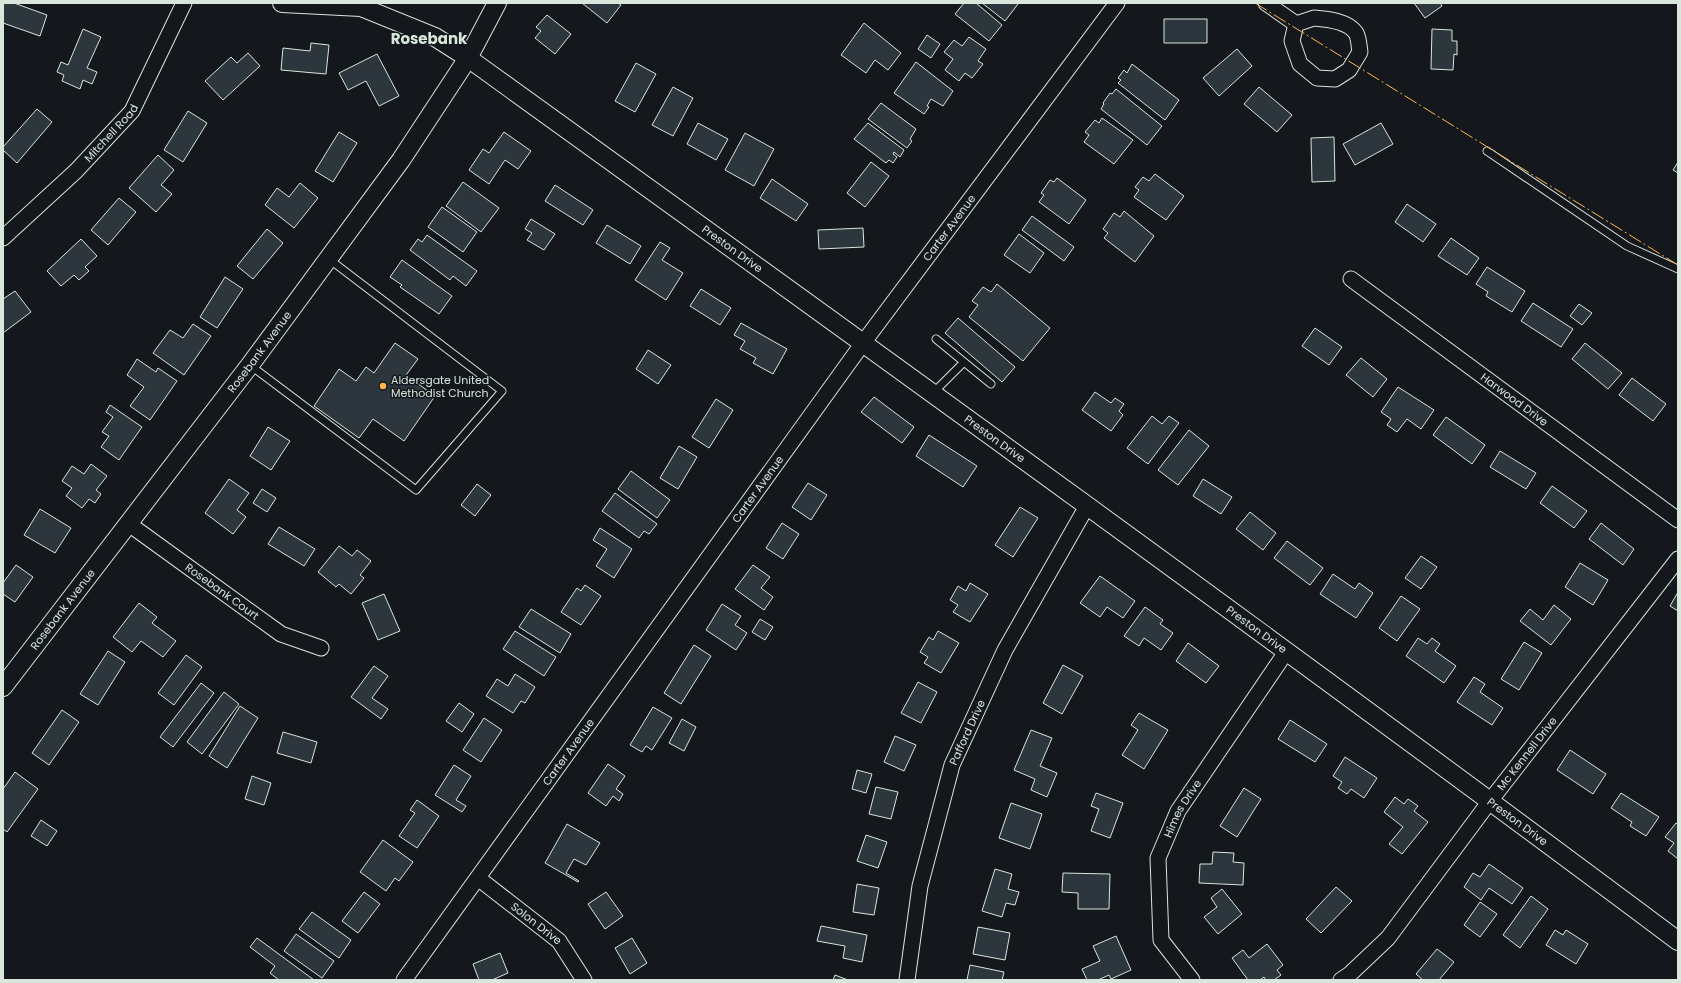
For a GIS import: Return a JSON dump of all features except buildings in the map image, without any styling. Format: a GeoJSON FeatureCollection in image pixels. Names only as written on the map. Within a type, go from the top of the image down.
{"type":"FeatureCollection","features":[{"type":"Feature","properties":{"kind":"street","name":"Mitchell Road"},"geometry":{"type":"LineString","coordinates":[[3,238],[76,171],[132,111],[184,3]]}},
{"type":"Feature","properties":{"kind":"street","name":"Preston Drive"},"geometry":{"type":"LineString","coordinates":[[282,3],[361,7],[435,37],[468,58],[1087,506],[1490,801],[1678,941]]}},
{"type":"Feature","properties":{"kind":"street","name":"Rosebank Avenue"},"geometry":{"type":"LineString","coordinates":[[3,687],[250,365],[401,160],[468,58],[496,3]]}},
{"type":"Feature","properties":{"kind":"street","name":"Carter Avenue"},"geometry":{"type":"LineString","coordinates":[[404,980],[863,343],[1117,3]]}},
{"type":"Feature","properties":{"kind":"street"},"geometry":{"type":"LineString","coordinates":[[1266,3],[1296,24]]}},
{"type":"Feature","properties":{"kind":"street"},"geometry":{"type":"LineString","coordinates":[[1314,18],[1327,19],[1345,24],[1356,34],[1360,52],[1349,70],[1335,79],[1317,78],[1300,64],[1292,41],[1296,24],[1314,18]]}},
{"type":"Feature","properties":{"kind":"street","name":"Harwood Drive"},"geometry":{"type":"LineString","coordinates":[[1351,279],[1678,520]]}},
{"type":"Feature","properties":{"kind":"street","name":"Pafford Drive"},"geometry":{"type":"LineString","coordinates":[[907,980],[920,886],[952,765],[1005,650],[1087,506]]}},
{"type":"Feature","properties":{"kind":"street","name":"Rosebank Court"},"geometry":{"type":"LineString","coordinates":[[129,524],[281,634],[320,648]]}},
{"type":"Feature","properties":{"kind":"street","name":"Mc Kennell Drive"},"geometry":{"type":"LineString","coordinates":[[1341,980],[1350,974],[1388,938],[1490,801],[1678,559]]}},
{"type":"Feature","properties":{"kind":"street","name":"Himes Drive"},"geometry":{"type":"LineString","coordinates":[[1192,980],[1161,940],[1158,858],[1178,811],[1286,652]]}},
{"type":"Feature","properties":{"kind":"street","name":"Solon Drive"},"geometry":{"type":"LineString","coordinates":[[478,878],[559,941],[584,980]]}},
{"type":"Feature","properties":{"kind":"lane"},"geometry":{"type":"LineString","coordinates":[[1487,151],[1627,246],[1678,269]]}},
{"type":"Feature","properties":{"kind":"lane"},"geometry":{"type":"LineString","coordinates":[[250,365],[416,490],[502,391],[329,258]]}},
{"type":"Feature","properties":{"kind":"lane"},"geometry":{"type":"LineString","coordinates":[[936,339],[991,384]]}},
{"type":"Feature","properties":{"kind":"lane"},"geometry":{"type":"LineString","coordinates":[[932,394],[964,362]]}},
{"type":"Feature","properties":{"kind":"power"},"geometry":{"type":"LineString","coordinates":[[1255,3],[1678,265]]}},
{"type":"Feature","properties":{"kind":"place","name":"Aldersgate United Methodist Church"},"geometry":{"type":"Point","coordinates":[383,386]}},
{"type":"Feature","properties":{"kind":"district","name":"Rosebank"},"geometry":{"type":"Point","coordinates":[429,39]}}]}
